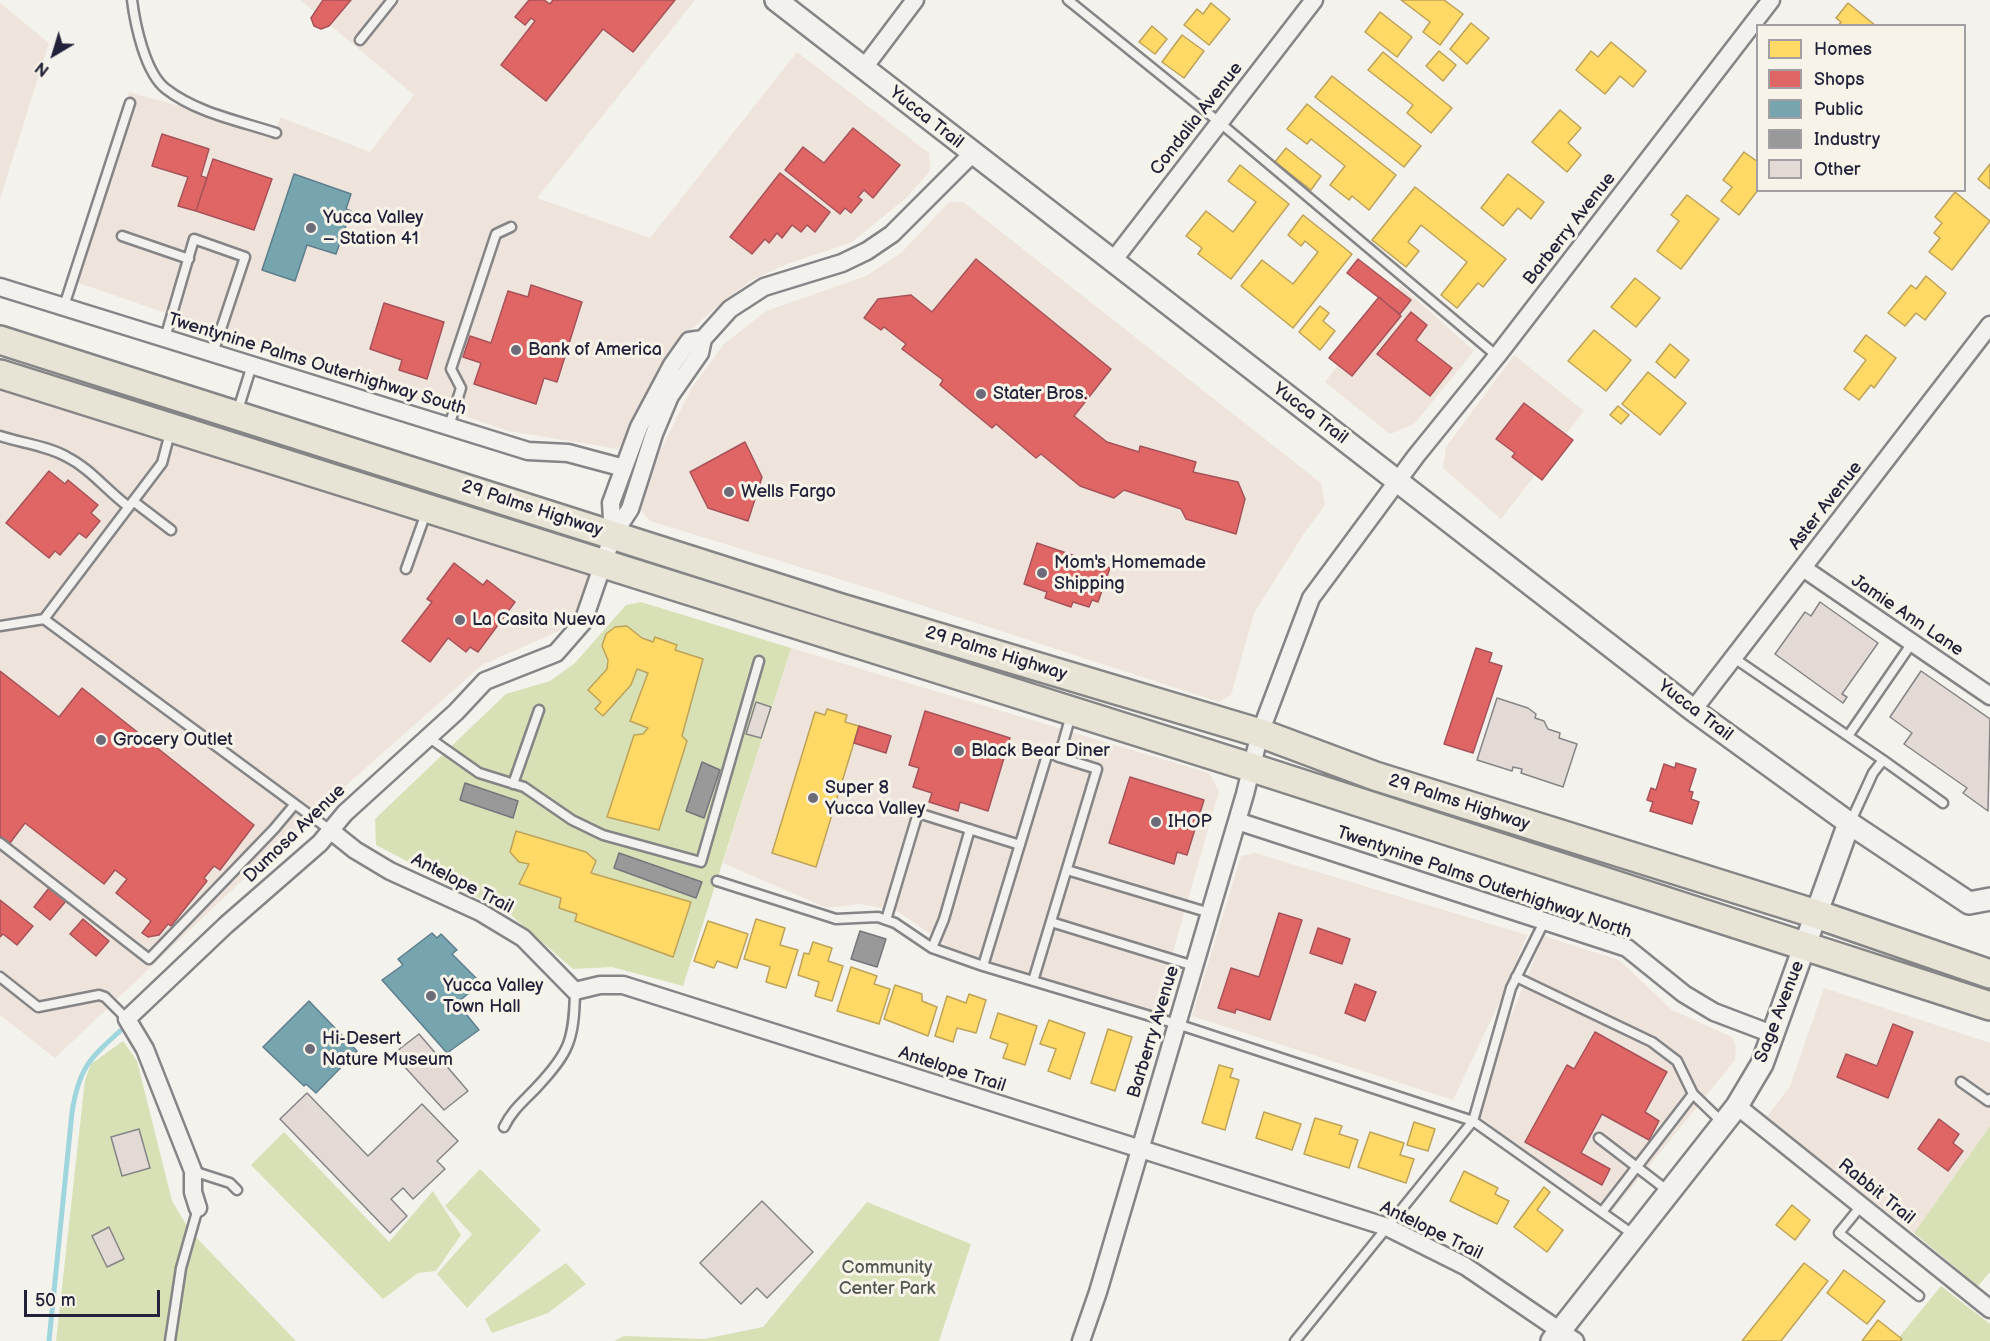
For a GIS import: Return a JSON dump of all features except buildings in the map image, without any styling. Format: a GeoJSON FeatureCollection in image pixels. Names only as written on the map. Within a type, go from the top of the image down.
{"type":"FeatureCollection","features":[{"type":"Feature","properties":{"kind":"main road","name":"29 Palms Highway"},"geometry":{"type":"LineString","coordinates":[[0,340],[838,607],[1260,733],[1374,776],[1816,914],[1990,974]]}},
{"type":"Feature","properties":{"kind":"main road","name":"29 Palms Highway"},"geometry":{"type":"LineString","coordinates":[[0,374],[1253,768],[1990,1006]]}},
{"type":"Feature","properties":{"kind":"street","name":"Yucca Trail"},"geometry":{"type":"LineString","coordinates":[[776,0],[1693,710],[1849,823]]}},
{"type":"Feature","properties":{"kind":"street"},"geometry":{"type":"LineString","coordinates":[[863,69],[915,0]]}},
{"type":"Feature","properties":{"kind":"street","name":"Condalia Avenue"},"geometry":{"type":"LineString","coordinates":[[1112,262],[1314,0]]}},
{"type":"Feature","properties":{"kind":"street","name":"Barberry Avenue"},"geometry":{"type":"LineString","coordinates":[[1081,1341],[1098,1292],[1238,821],[1260,733],[1311,598],[1771,0]]}},
{"type":"Feature","properties":{"kind":"street","name":"Dumosa Avenue"},"geometry":{"type":"LineString","coordinates":[[127,1019],[330,830],[345,813],[485,681],[556,653],[583,622],[613,535],[630,509],[654,434],[670,396],[700,353],[703,339],[730,309],[764,287],[842,263],[883,240],[972,154]]}},
{"type":"Feature","properties":{"kind":"street","name":"Twentynine Palms Outerhighway South"},"geometry":{"type":"LineString","coordinates":[[0,287],[528,451],[568,453],[624,468]]}},
{"type":"Feature","properties":{"kind":"street","name":"Aster Avenue"},"geometry":{"type":"LineString","coordinates":[[1693,710],[1990,325]]}},
{"type":"Feature","properties":{"kind":"street","name":"Dumosa Avenue"},"geometry":{"type":"LineString","coordinates":[[613,535],[611,503],[639,427],[672,364],[690,341],[703,339]]}},
{"type":"Feature","properties":{"kind":"street","name":"Jamie Ann Lane"},"geometry":{"type":"LineString","coordinates":[[1803,568],[1990,696]]}},
{"type":"Feature","properties":{"kind":"street","name":"Twentynine Palms Outerhighway North"},"geometry":{"type":"LineString","coordinates":[[1238,821],[1627,948],[1684,994],[1714,1012],[1772,1034]]}},
{"type":"Feature","properties":{"kind":"street"},"geometry":{"type":"LineString","coordinates":[[1849,823],[1969,903],[1990,899]]}},
{"type":"Feature","properties":{"kind":"street","name":"Sage Avenue"},"geometry":{"type":"LineString","coordinates":[[1563,1337],[1634,1235],[1737,1106],[1762,1064],[1849,823]]}},
{"type":"Feature","properties":{"kind":"street","name":"Antelope Trail"},"geometry":{"type":"LineString","coordinates":[[330,830],[355,850],[390,871],[480,912],[523,938],[575,991],[600,984],[623,985],[1387,1227],[1465,1266],[1563,1337]]}},
{"type":"Feature","properties":{"kind":"street"},"geometry":{"type":"LineString","coordinates":[[127,1019],[145,1049],[193,1171],[193,1192],[198,1208]]}},
{"type":"Feature","properties":{"kind":"street","name":"Rabbit Trail"},"geometry":{"type":"LineString","coordinates":[[1737,1106],[1990,1309]]}},
{"type":"Feature","properties":{"kind":"lane"},"geometry":{"type":"LineString","coordinates":[[132,0],[136,30],[147,59],[164,88],[198,107],[276,133]]}},
{"type":"Feature","properties":{"kind":"lane"},"geometry":{"type":"LineString","coordinates":[[360,40],[392,0]]}},
{"type":"Feature","properties":{"kind":"lane"},"geometry":{"type":"LineString","coordinates":[[1068,0],[1219,122],[1497,356]]}},
{"type":"Feature","properties":{"kind":"lane"},"geometry":{"type":"LineString","coordinates":[[63,306],[130,103]]}},
{"type":"Feature","properties":{"kind":"lane"},"geometry":{"type":"LineString","coordinates":[[449,426],[461,388],[451,369],[496,234],[511,227]]}},
{"type":"Feature","properties":{"kind":"lane"},"geometry":{"type":"LineString","coordinates":[[122,236],[189,259]]}},
{"type":"Feature","properties":{"kind":"lane"},"geometry":{"type":"LineString","coordinates":[[165,338],[194,239],[245,257],[213,353]]}},
{"type":"Feature","properties":{"kind":"lane"},"geometry":{"type":"LineString","coordinates":[[236,416],[252,365]]}},
{"type":"Feature","properties":{"kind":"lane"},"geometry":{"type":"LineString","coordinates":[[0,626],[45,619],[162,463],[171,429]]}},
{"type":"Feature","properties":{"kind":"lane"},"geometry":{"type":"LineString","coordinates":[[0,436],[66,456],[90,472],[106,490],[171,530]]}},
{"type":"Feature","properties":{"kind":"lane"},"geometry":{"type":"LineString","coordinates":[[406,569],[427,510]]}},
{"type":"Feature","properties":{"kind":"lane"},"geometry":{"type":"LineString","coordinates":[[45,619],[330,830]]}},
{"type":"Feature","properties":{"kind":"lane"},"geometry":{"type":"LineString","coordinates":[[1848,736],[1912,644]]}},
{"type":"Feature","properties":{"kind":"lane"},"geometry":{"type":"LineString","coordinates":[[1734,658],[1943,803]]}},
{"type":"Feature","properties":{"kind":"lane"},"geometry":{"type":"LineString","coordinates":[[428,737],[479,773],[524,788],[572,820],[603,835],[701,862],[759,661]]}},
{"type":"Feature","properties":{"kind":"lane"},"geometry":{"type":"LineString","coordinates":[[513,784],[539,710]]}},
{"type":"Feature","properties":{"kind":"lane"},"geometry":{"type":"LineString","coordinates":[[1059,757],[1072,712]]}},
{"type":"Feature","properties":{"kind":"lane"},"geometry":{"type":"LineString","coordinates":[[984,966],[1048,752],[1097,769],[1033,981]]}},
{"type":"Feature","properties":{"kind":"lane"},"geometry":{"type":"LineString","coordinates":[[1849,823],[1873,773],[1883,760]]}},
{"type":"Feature","properties":{"kind":"lane"},"geometry":{"type":"LineString","coordinates":[[0,843],[149,959],[274,829],[295,804]]}},
{"type":"Feature","properties":{"kind":"lane"},"geometry":{"type":"LineString","coordinates":[[886,920],[918,813],[1020,845]]}},
{"type":"Feature","properties":{"kind":"lane"},"geometry":{"type":"LineString","coordinates":[[932,948],[970,829]]}},
{"type":"Feature","properties":{"kind":"lane"},"geometry":{"type":"LineString","coordinates":[[1067,870],[1210,913]]}},
{"type":"Feature","properties":{"kind":"lane"},"geometry":{"type":"LineString","coordinates":[[717,881],[836,919],[868,917],[886,920],[932,948],[984,966],[1177,1024],[1473,1120],[1634,1235]]}},
{"type":"Feature","properties":{"kind":"lane"},"geometry":{"type":"LineString","coordinates":[[1051,922],[1194,966]]}},
{"type":"Feature","properties":{"kind":"lane"},"geometry":{"type":"LineString","coordinates":[[1295,1341],[1473,1120],[1516,977],[1544,922]]}},
{"type":"Feature","properties":{"kind":"lane"},"geometry":{"type":"LineString","coordinates":[[0,977],[38,1006],[99,995],[105,997],[127,1019]]}},
{"type":"Feature","properties":{"kind":"lane"},"geometry":{"type":"LineString","coordinates":[[1516,977],[1652,1042],[1677,1061],[1693,1094],[1723,1123]]}},
{"type":"Feature","properties":{"kind":"lane"},"geometry":{"type":"LineString","coordinates":[[504,1127],[511,1113],[560,1060],[571,1041],[575,991]]}},
{"type":"Feature","properties":{"kind":"lane"},"geometry":{"type":"LineString","coordinates":[[1961,1082],[1988,1101],[1990,1099]]}},
{"type":"Feature","properties":{"kind":"lane"},"geometry":{"type":"LineString","coordinates":[[1602,1212],[1693,1094]]}},
{"type":"Feature","properties":{"kind":"lane"},"geometry":{"type":"LineString","coordinates":[[1599,1138],[1669,1192]]}},
{"type":"Feature","properties":{"kind":"lane"},"geometry":{"type":"LineString","coordinates":[[193,1171],[230,1183],[237,1190]]}},
{"type":"Feature","properties":{"kind":"lane"},"geometry":{"type":"LineString","coordinates":[[1862,1206],[1839,1233],[1919,1296]]}},
{"type":"Feature","properties":{"kind":"lane"},"geometry":{"type":"LineString","coordinates":[[170,1341],[181,1268],[198,1208]]}},
{"type":"Feature","properties":{"kind":"shaded area"},"geometry":{"type":"Polygon","coordinates":[[[300,0],[695,0],[537,198],[650,238],[797,52],[929,153],[930,171],[906,198],[852,242],[787,264],[750,281],[713,310],[683,337],[652,383],[630,432],[618,449],[508,431],[67,279],[129,92],[276,133],[280,117],[370,152],[414,95],[300,0]]]}},
{"type":"Feature","properties":{"kind":"shaded area"},"geometry":{"type":"Polygon","coordinates":[[[0,3],[49,43],[0,199],[0,3]]]}},
{"type":"Feature","properties":{"kind":"shaded area"},"geometry":{"type":"Polygon","coordinates":[[[949,202],[963,202],[1321,483],[1325,505],[1303,535],[1254,613],[1231,695],[1219,702],[878,591],[650,521],[640,509],[649,473],[691,389],[724,344],[766,311],[866,276],[901,253],[949,202]]]}},
{"type":"Feature","properties":{"kind":"shaded area"},"geometry":{"type":"Polygon","coordinates":[[[1400,285],[1474,351],[1414,424],[1390,434],[1325,382],[1400,285]]]}},
{"type":"Feature","properties":{"kind":"shaded area"},"geometry":{"type":"Polygon","coordinates":[[[1514,355],[1584,411],[1501,519],[1443,468],[1446,447],[1514,355]]]}},
{"type":"Feature","properties":{"kind":"shaded area"},"geometry":{"type":"Polygon","coordinates":[[[0,383],[591,565],[578,610],[559,631],[482,665],[290,835],[55,1058],[0,1015],[0,383]]]}},
{"type":"Feature","properties":{"kind":"shaded area"},"geometry":{"type":"Polygon","coordinates":[[[791,648],[1209,773],[1219,791],[1155,1015],[949,947],[897,911],[860,904],[827,908],[723,863],[791,648]]]}},
{"type":"Feature","properties":{"kind":"shaded area"},"geometry":{"type":"Polygon","coordinates":[[[1255,853],[1527,935],[1501,999],[1453,1100],[1192,1016],[1241,856],[1255,853]]]}},
{"type":"Feature","properties":{"kind":"shaded area"},"geometry":{"type":"Polygon","coordinates":[[[1544,936],[1619,960],[1672,1010],[1732,1037],[1736,1047],[1735,1060],[1606,1219],[1472,1110],[1544,936]]]}},
{"type":"Feature","properties":{"kind":"shaded area"},"geometry":{"type":"Polygon","coordinates":[[[1824,988],[1990,1043],[1990,1126],[1914,1233],[1766,1118],[1790,1086],[1824,988]]]}},
{"type":"Feature","properties":{"kind":"green space"},"geometry":{"type":"Polygon","coordinates":[[[641,602],[791,648],[683,986],[612,967],[573,969],[511,915],[376,845],[375,819],[506,694],[550,681],[575,663],[626,605],[641,602]]]}},
{"type":"Feature","properties":{"kind":"green space"},"geometry":{"type":"Polygon","coordinates":[[[123,1041],[137,1061],[172,1201],[190,1231],[296,1341],[56,1341],[85,1080],[91,1064],[123,1041]]]}},
{"type":"Feature","properties":{"kind":"green space"},"geometry":{"type":"Polygon","coordinates":[[[1990,1126],[1990,1272],[1978,1286],[1914,1233],[1990,1126]]]}},
{"type":"Feature","properties":{"kind":"green space"},"geometry":{"type":"Polygon","coordinates":[[[284,1132],[389,1242],[433,1191],[461,1235],[436,1271],[418,1273],[383,1299],[251,1165],[284,1132]]]}},
{"type":"Feature","properties":{"kind":"green space"},"geometry":{"type":"Polygon","coordinates":[[[480,1169],[541,1230],[467,1308],[437,1274],[472,1234],[445,1206],[480,1169]]]}},
{"type":"Feature","properties":{"kind":"green space","name":"Community Center Park"},"geometry":{"type":"Polygon","coordinates":[[[867,1202],[971,1244],[939,1341],[614,1341],[624,1336],[704,1339],[763,1327],[867,1202]]]}},
{"type":"Feature","properties":{"kind":"green space"},"geometry":{"type":"Polygon","coordinates":[[[566,1263],[586,1284],[548,1313],[492,1333],[485,1319],[566,1263]]]}},
{"type":"Feature","properties":{"kind":"green space"},"geometry":{"type":"Polygon","coordinates":[[[1941,1286],[1990,1324],[1990,1341],[1896,1341],[1941,1286]]]}},
{"type":"Feature","properties":{"kind":"waterway"},"geometry":{"type":"LineString","coordinates":[[49,1341],[75,1097],[87,1066],[120,1031]]}},
{"type":"Feature","properties":{"kind":"place","name":"Yucca Valley – Station 41"},"geometry":{"type":"Point","coordinates":[311,228]}},
{"type":"Feature","properties":{"kind":"place","name":"Bank of America"},"geometry":{"type":"Point","coordinates":[516,350]}},
{"type":"Feature","properties":{"kind":"place","name":"Stater Bros."},"geometry":{"type":"Point","coordinates":[981,394]}},
{"type":"Feature","properties":{"kind":"place","name":"Wells Fargo"},"geometry":{"type":"Point","coordinates":[729,492]}},
{"type":"Feature","properties":{"kind":"place","name":"Mom's Homemade Shipping"},"geometry":{"type":"Point","coordinates":[1042,573]}},
{"type":"Feature","properties":{"kind":"place","name":"La Casita Nueva"},"geometry":{"type":"Point","coordinates":[460,620]}},
{"type":"Feature","properties":{"kind":"place","name":"Grocery Outlet"},"geometry":{"type":"Point","coordinates":[101,740]}},
{"type":"Feature","properties":{"kind":"place","name":"Black Bear Diner"},"geometry":{"type":"Point","coordinates":[959,751]}},
{"type":"Feature","properties":{"kind":"place","name":"Super 8 Yucca Valley"},"geometry":{"type":"Point","coordinates":[813,798]}},
{"type":"Feature","properties":{"kind":"place","name":"IHOP"},"geometry":{"type":"Point","coordinates":[1156,822]}},
{"type":"Feature","properties":{"kind":"place","name":"Yucca Valley Town Hall"},"geometry":{"type":"Point","coordinates":[431,996]}},
{"type":"Feature","properties":{"kind":"place","name":"Hi-Desert Nature Museum"},"geometry":{"type":"Point","coordinates":[310,1049]}}]}
